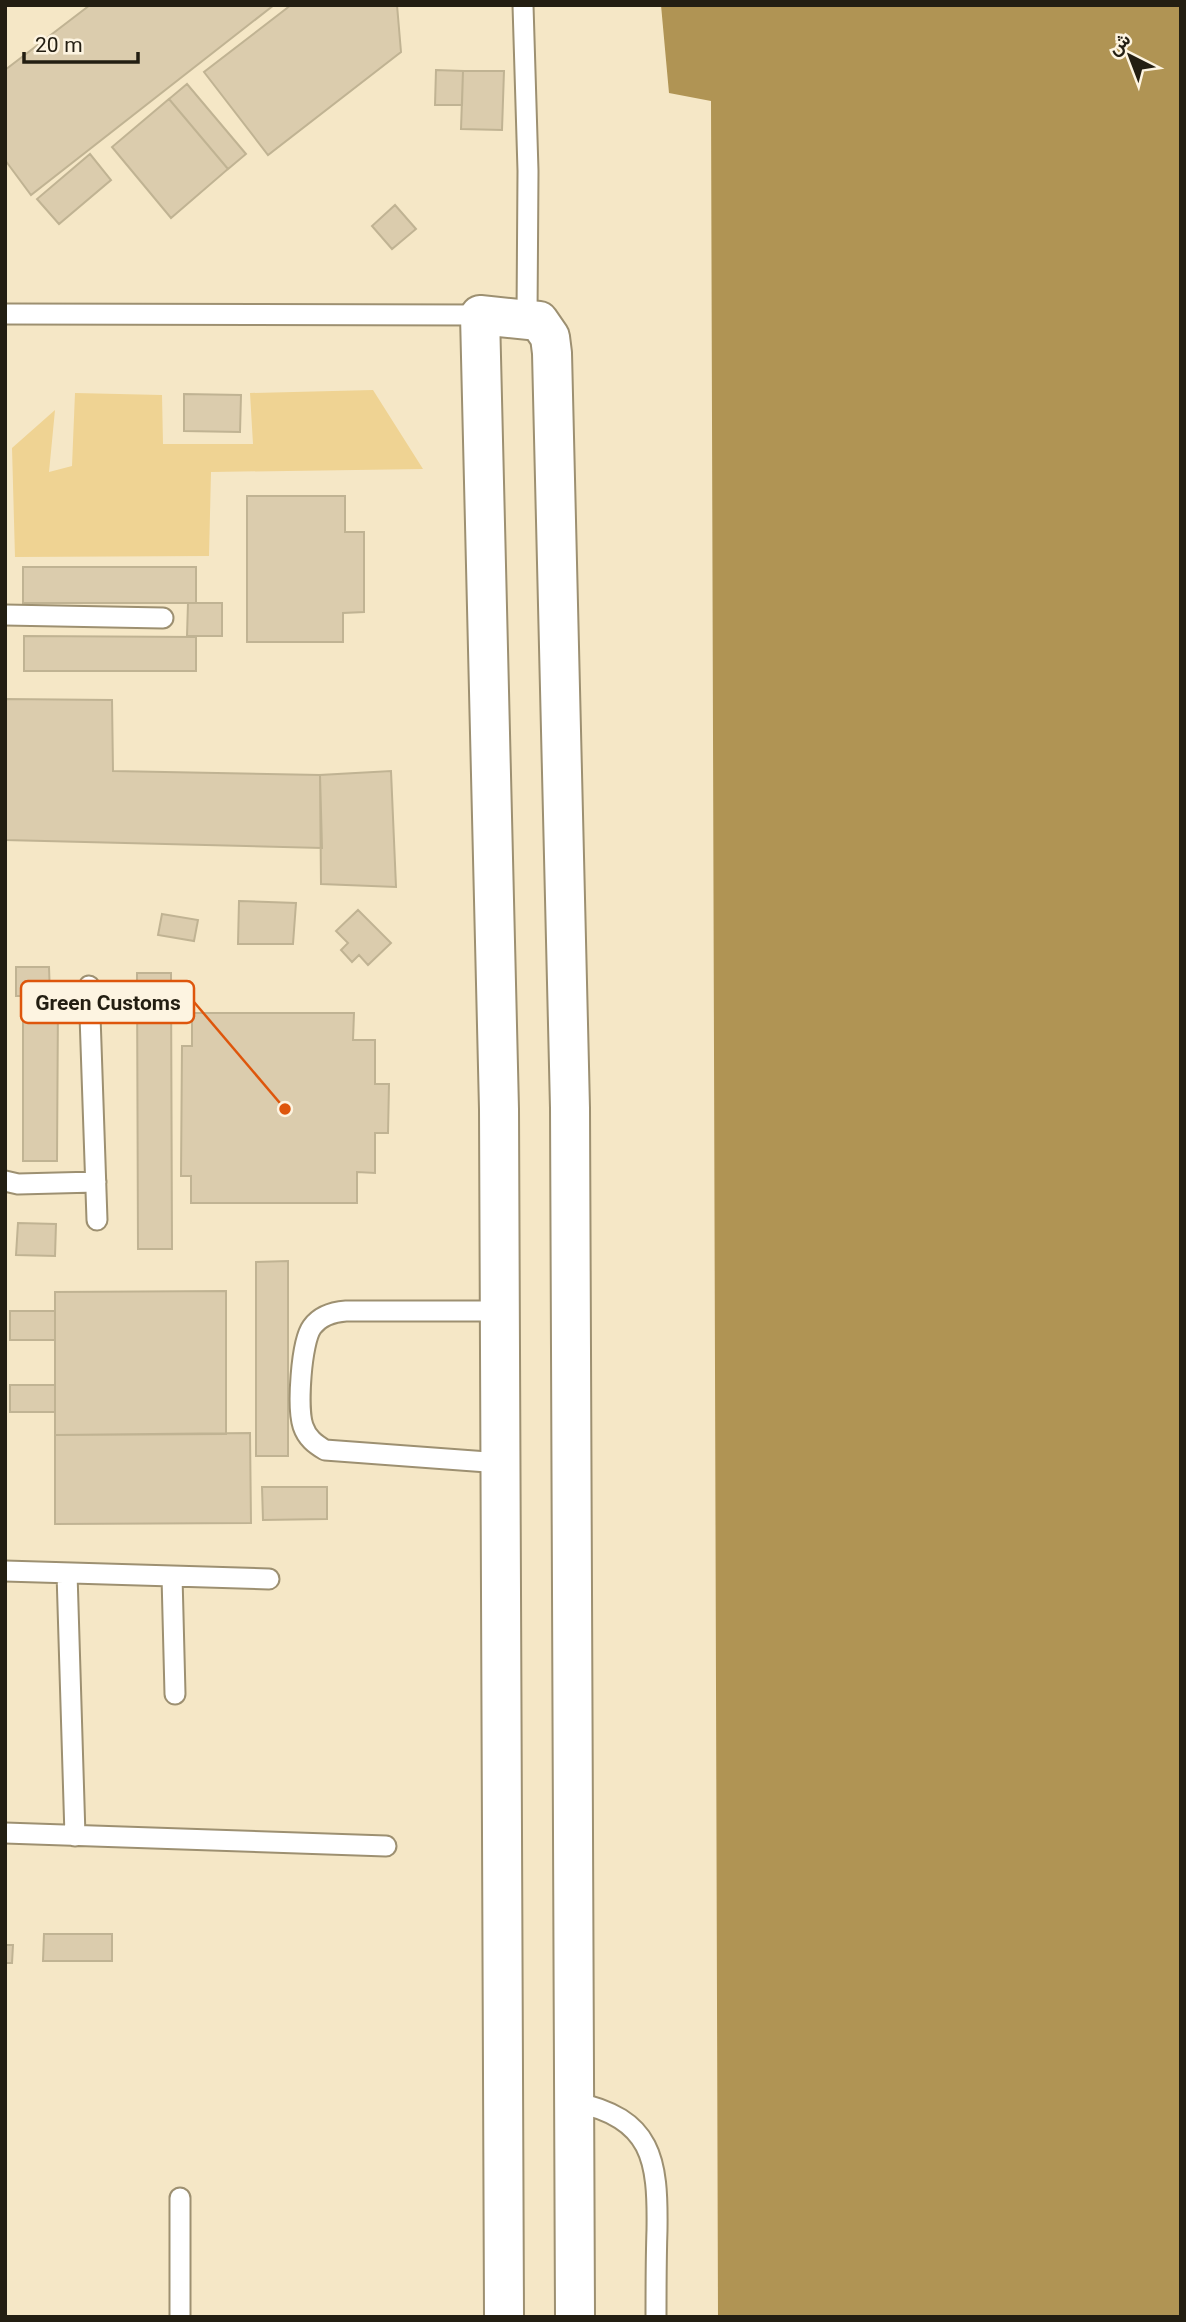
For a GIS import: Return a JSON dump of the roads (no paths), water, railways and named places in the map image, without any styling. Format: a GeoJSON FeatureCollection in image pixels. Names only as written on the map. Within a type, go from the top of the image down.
{"type":"FeatureCollection","features":[{"type":"Feature","properties":{"kind":"street"},"geometry":{"type":"LineString","coordinates":[[504,2317],[499,1109],[480,315],[527,317],[545,326],[552,353],[570,1121],[575,2317]]}},
{"type":"Feature","properties":{"kind":"lane"},"geometry":{"type":"LineString","coordinates":[[523,5],[528,171],[527,317]]}},
{"type":"Feature","properties":{"kind":"lane"},"geometry":{"type":"LineString","coordinates":[[5,314],[480,315]]}},
{"type":"Feature","properties":{"kind":"lane"},"geometry":{"type":"LineString","coordinates":[[5,615],[163,618]]}},
{"type":"Feature","properties":{"kind":"lane"},"geometry":{"type":"LineString","coordinates":[[89,986],[97,1220]]}},
{"type":"Feature","properties":{"kind":"lane"},"geometry":{"type":"LineString","coordinates":[[5,1181],[18,1184],[96,1182]]}},
{"type":"Feature","properties":{"kind":"lane"},"geometry":{"type":"LineString","coordinates":[[500,1311],[346,1311],[327,1315],[318,1320],[306,1337],[301,1412],[307,1435],[325,1450],[501,1464]]}},
{"type":"Feature","properties":{"kind":"lane"},"geometry":{"type":"LineString","coordinates":[[5,1571],[270,1579]]}},
{"type":"Feature","properties":{"kind":"lane"},"geometry":{"type":"LineString","coordinates":[[67,1573],[75,1836]]}},
{"type":"Feature","properties":{"kind":"lane"},"geometry":{"type":"LineString","coordinates":[[172,1576],[175,1694]]}},
{"type":"Feature","properties":{"kind":"lane"},"geometry":{"type":"LineString","coordinates":[[5,1833],[386,1846]]}},
{"type":"Feature","properties":{"kind":"lane"},"geometry":{"type":"LineString","coordinates":[[574,2102],[599,2107],[621,2118],[638,2135],[651,2157],[657,2181],[656,2317]]}},
{"type":"Feature","properties":{"kind":"lane"},"geometry":{"type":"LineString","coordinates":[[180,2198],[180,2317]]}},
{"type":"Feature","properties":{"kind":"place","name":"Green Customs"},"geometry":{"type":"Point","coordinates":[285,1109]}}]}
